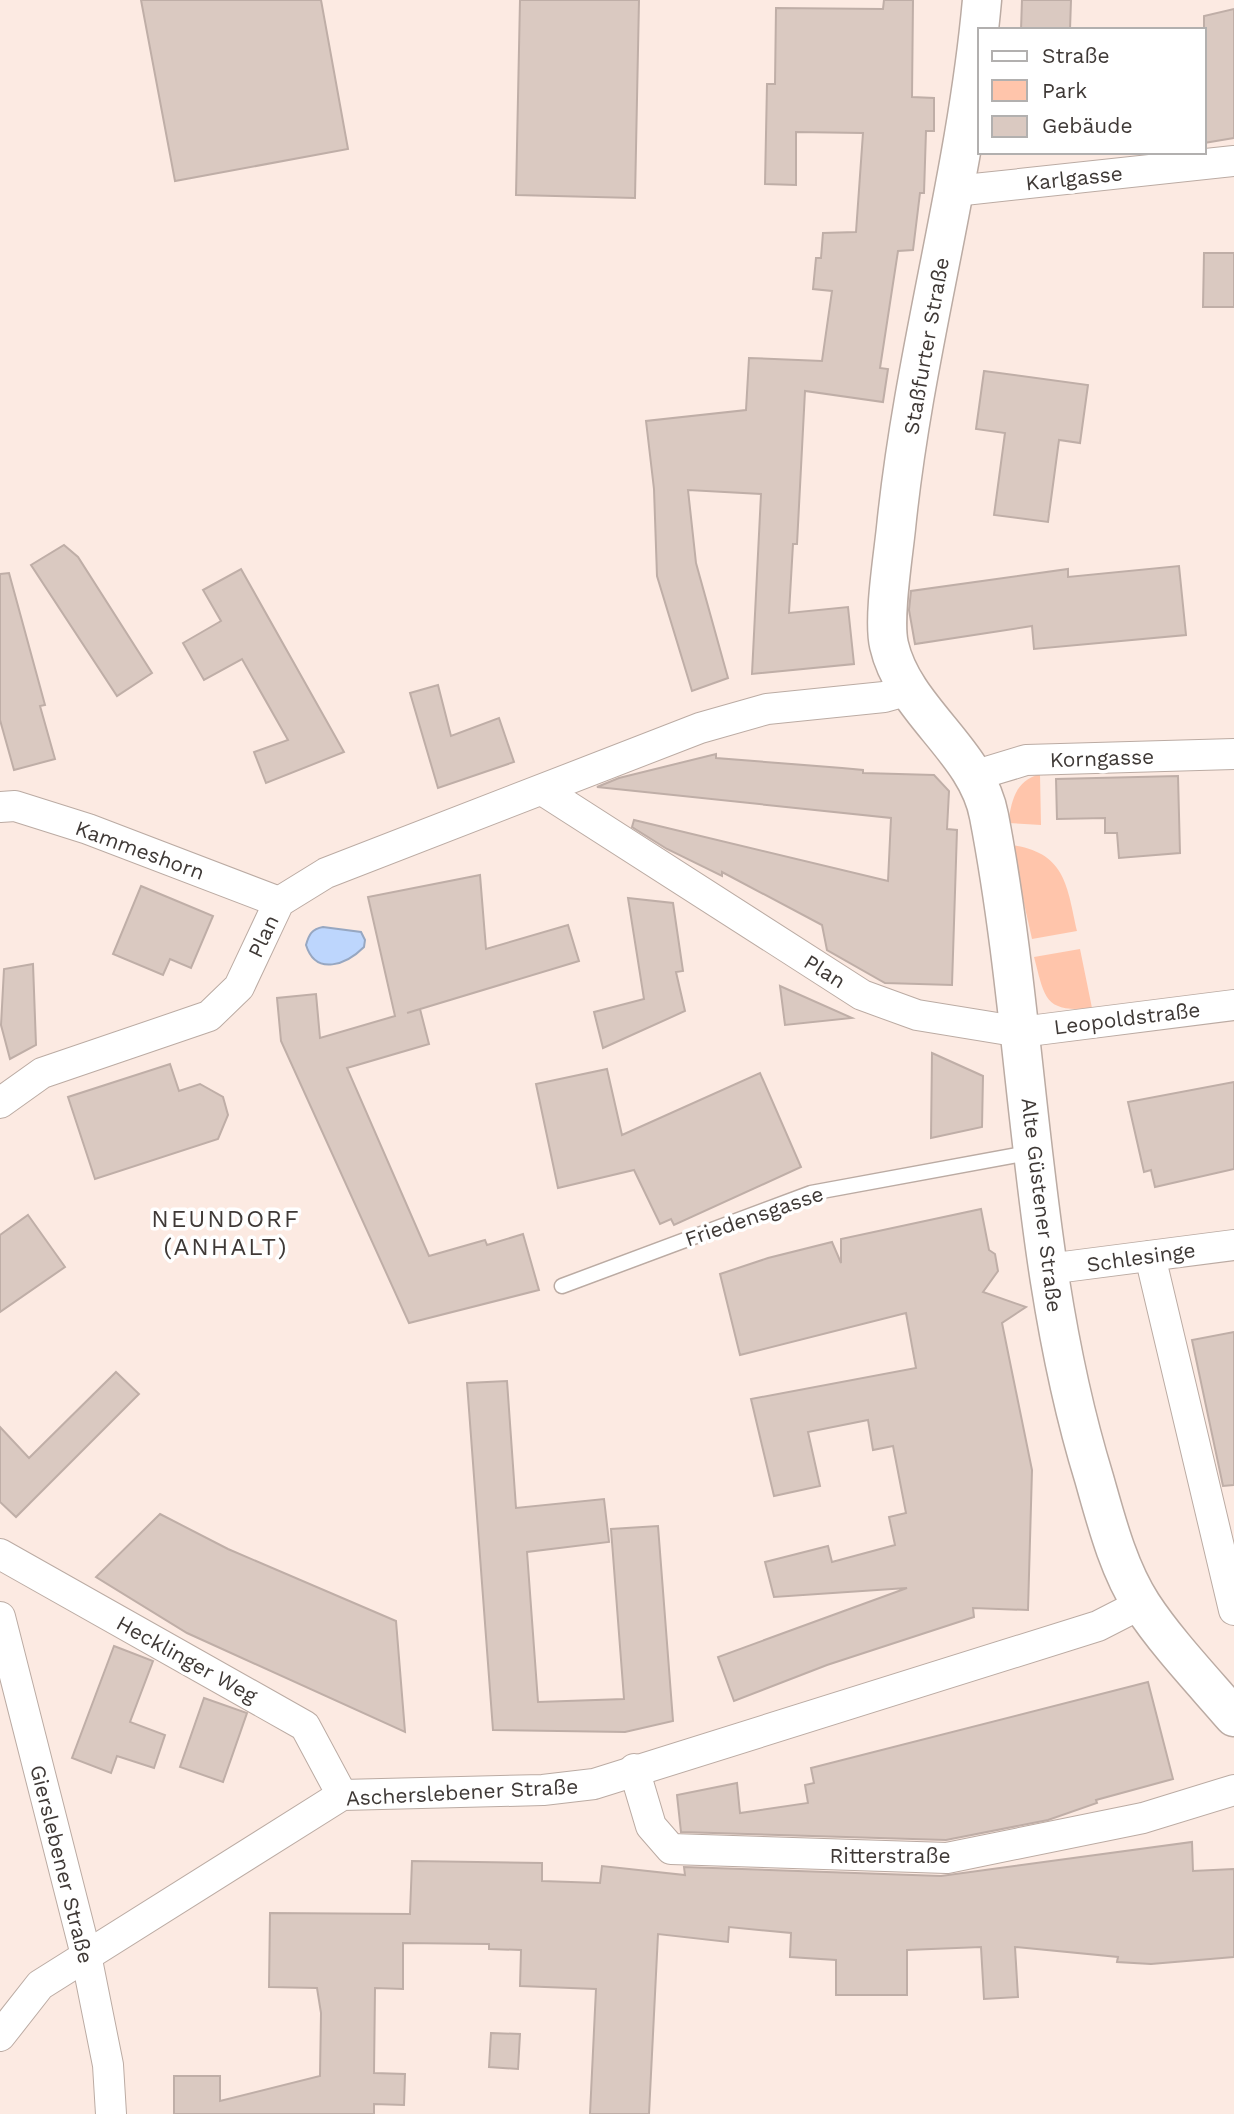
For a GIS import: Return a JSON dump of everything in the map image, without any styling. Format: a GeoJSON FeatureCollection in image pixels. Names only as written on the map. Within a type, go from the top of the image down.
{"type":"FeatureCollection","features":[{"type":"Feature","properties":{"kind":"main road","name":"Staßfurter Straße"},"geometry":{"type":"LineString","coordinates":[[978,28],[982,0]]}},
{"type":"Feature","properties":{"kind":"main road","name":"Staßfurter Straße"},"geometry":{"type":"LineString","coordinates":[[909,690],[889,645],[890,587],[900,494],[955,191],[978,28]]}},
{"type":"Feature","properties":{"kind":"main road","name":"Alte Güstener Straße"},"geometry":{"type":"LineString","coordinates":[[909,690],[973,776],[988,810],[1021,1032],[1048,1269],[1083,1444],[1111,1535],[1141,1604],[1230,1704]]}},
{"type":"Feature","properties":{"kind":"street","name":"Karlgasse"},"geometry":{"type":"LineString","coordinates":[[955,191],[1234,161]]}},
{"type":"Feature","properties":{"kind":"street","name":"Plan"},"geometry":{"type":"LineString","coordinates":[[0,1103],[42,1073],[209,1016],[239,987],[279,902],[326,873],[544,791],[700,728],[767,709],[884,697],[909,690]]}},
{"type":"Feature","properties":{"kind":"street","name":"Korngasse"},"geometry":{"type":"LineString","coordinates":[[973,776],[1026,760],[1234,754]]}},
{"type":"Feature","properties":{"kind":"street","name":"Plan"},"geometry":{"type":"LineString","coordinates":[[544,791],[862,995],[918,1015],[1021,1032]]}},
{"type":"Feature","properties":{"kind":"street","name":"Kammeshorn"},"geometry":{"type":"LineString","coordinates":[[0,807],[15,806],[88,829],[279,902]]}},
{"type":"Feature","properties":{"kind":"street","name":"Leopoldstraße"},"geometry":{"type":"LineString","coordinates":[[1021,1032],[1234,1004]]}},
{"type":"Feature","properties":{"kind":"street","name":"Schlesinge"},"geometry":{"type":"LineString","coordinates":[[1048,1269],[1234,1245]]}},
{"type":"Feature","properties":{"kind":"street"},"geometry":{"type":"LineString","coordinates":[[1150,1256],[1234,1610]]}},
{"type":"Feature","properties":{"kind":"street","name":"Hecklinger Weg"},"geometry":{"type":"LineString","coordinates":[[0,1554],[305,1726],[342,1795]]}},
{"type":"Feature","properties":{"kind":"street","name":"Ascherslebener Straße"},"geometry":{"type":"LineString","coordinates":[[0,2036],[40,1985],[342,1795],[542,1790],[594,1784],[634,1769],[1098,1626],[1141,1604]]}},
{"type":"Feature","properties":{"kind":"street","name":"Gierslebener Straße"},"geometry":{"type":"LineString","coordinates":[[0,1617],[86,1955],[108,2065],[111,2114]]}},
{"type":"Feature","properties":{"kind":"street","name":"Ritterstraße"},"geometry":{"type":"LineString","coordinates":[[634,1769],[650,1826],[671,1849],[818,1855],[947,1858],[1143,1818],[1234,1790]]}},
{"type":"Feature","properties":{"kind":"lane","name":"Friedensgasse"},"geometry":{"type":"LineString","coordinates":[[562,1286],[811,1193],[1034,1152]]}},
{"type":"Feature","properties":{"kind":"green space"},"geometry":{"type":"Polygon","coordinates":[[[1040,774],[1041,825],[1008,823],[1016,792],[1025,781],[1040,774]]]}},
{"type":"Feature","properties":{"kind":"green space"},"geometry":{"type":"Polygon","coordinates":[[[1011,845],[1043,855],[1053,863],[1066,885],[1077,931],[1032,939],[1011,845]]]}},
{"type":"Feature","properties":{"kind":"green space"},"geometry":{"type":"Polygon","coordinates":[[[1080,949],[1092,1008],[1076,1009],[1055,1005],[1049,1000],[1041,983],[1034,957],[1080,949]]]}},
{"type":"Feature","properties":{"kind":"water"},"geometry":{"type":"Polygon","coordinates":[[[323,927],[361,932],[365,940],[364,947],[341,962],[324,964],[317,961],[306,945],[312,933],[323,927]]]}},
{"type":"Feature","properties":{"kind":"building"},"geometry":{"type":"Polygon","coordinates":[[[141,0],[321,0],[348,149],[175,181],[141,0]]]}},
{"type":"Feature","properties":{"kind":"building"},"geometry":{"type":"Polygon","coordinates":[[[520,0],[639,0],[635,198],[516,195],[520,0]]]}},
{"type":"Feature","properties":{"kind":"building"},"geometry":{"type":"Polygon","coordinates":[[[884,0],[913,0],[912,97],[934,98],[934,131],[926,131],[924,193],[920,193],[913,250],[898,251],[880,368],[888,369],[883,402],[805,391],[797,544],[793,544],[789,613],[848,607],[854,664],[752,674],[761,494],[688,490],[696,563],[728,678],[692,691],[657,576],[654,489],[646,421],[746,410],[749,358],[822,361],[832,291],[813,289],[816,258],[821,258],[823,233],[856,232],[863,133],[796,132],[796,185],[765,184],[767,84],[775,84],[776,8],[883,9],[884,0]]]}},
{"type":"Feature","properties":{"kind":"building"},"geometry":{"type":"Polygon","coordinates":[[[1022,0],[1071,0],[1070,28],[1021,28],[1022,0]]]}},
{"type":"Feature","properties":{"kind":"building"},"geometry":{"type":"Polygon","coordinates":[[[1234,9],[1234,138],[1206,143],[1206,28],[1204,16],[1234,9]]]}},
{"type":"Feature","properties":{"kind":"building"},"geometry":{"type":"Polygon","coordinates":[[[1204,253],[1234,253],[1234,307],[1203,307],[1204,253]]]}},
{"type":"Feature","properties":{"kind":"building"},"geometry":{"type":"Polygon","coordinates":[[[984,371],[1088,385],[1080,443],[1059,440],[1048,522],[994,515],[1005,433],[976,429],[984,371]]]}},
{"type":"Feature","properties":{"kind":"building"},"geometry":{"type":"Polygon","coordinates":[[[64,545],[78,557],[152,673],[117,696],[31,565],[64,545]]]}},
{"type":"Feature","properties":{"kind":"building"},"geometry":{"type":"Polygon","coordinates":[[[1179,566],[1186,635],[1034,649],[1032,626],[915,644],[909,610],[911,591],[1068,569],[1068,577],[1179,566]]]}},
{"type":"Feature","properties":{"kind":"building"},"geometry":{"type":"Polygon","coordinates":[[[241,569],[344,752],[266,783],[254,752],[288,740],[242,659],[204,680],[183,643],[221,621],[203,590],[241,569]]]}},
{"type":"Feature","properties":{"kind":"building"},"geometry":{"type":"Polygon","coordinates":[[[9,573],[45,705],[40,706],[55,759],[14,770],[0,720],[0,574],[9,573]]]}},
{"type":"Feature","properties":{"kind":"building"},"geometry":{"type":"Polygon","coordinates":[[[438,685],[451,736],[499,718],[514,762],[438,788],[410,693],[438,685]]]}},
{"type":"Feature","properties":{"kind":"building"},"geometry":{"type":"Polygon","coordinates":[[[716,754],[716,758],[863,770],[863,773],[934,775],[949,791],[947,829],[957,830],[952,985],[885,983],[827,950],[822,925],[722,872],[722,876],[667,849],[632,827],[634,820],[888,881],[891,818],[597,787],[619,778],[716,754]]]}},
{"type":"Feature","properties":{"kind":"building"},"geometry":{"type":"Polygon","coordinates":[[[1178,776],[1180,853],[1119,858],[1117,833],[1105,833],[1105,818],[1057,819],[1056,779],[1178,776]]]}},
{"type":"Feature","properties":{"kind":"building"},"geometry":{"type":"Polygon","coordinates":[[[480,875],[486,949],[568,925],[579,961],[420,1009],[429,1044],[347,1068],[429,1256],[485,1240],[487,1245],[523,1234],[539,1290],[409,1323],[281,1041],[277,998],[316,994],[320,1038],[395,1016],[368,897],[480,875]]]}},
{"type":"Feature","properties":{"kind":"building"},"geometry":{"type":"Polygon","coordinates":[[[141,886],[213,916],[191,968],[170,959],[163,975],[113,954],[141,886]]]}},
{"type":"Feature","properties":{"kind":"building"},"geometry":{"type":"Polygon","coordinates":[[[628,898],[673,903],[683,971],[676,972],[685,1011],[603,1048],[594,1012],[644,999],[628,898]]]}},
{"type":"Feature","properties":{"kind":"building"},"geometry":{"type":"Polygon","coordinates":[[[33,964],[36,1045],[10,1059],[1,1025],[4,969],[33,964]]]}},
{"type":"Feature","properties":{"kind":"building"},"geometry":{"type":"Polygon","coordinates":[[[780,986],[852,1018],[785,1025],[780,986]]]}},
{"type":"Feature","properties":{"kind":"building"},"geometry":{"type":"Polygon","coordinates":[[[932,1053],[983,1076],[982,1127],[931,1138],[932,1053]]]}},
{"type":"Feature","properties":{"kind":"building"},"geometry":{"type":"Polygon","coordinates":[[[170,1064],[179,1091],[200,1084],[223,1097],[228,1115],[218,1139],[95,1179],[68,1097],[170,1064]]]}},
{"type":"Feature","properties":{"kind":"building"},"geometry":{"type":"Polygon","coordinates":[[[607,1069],[622,1135],[760,1073],[801,1167],[674,1225],[671,1219],[660,1224],[634,1170],[558,1188],[536,1084],[607,1069]]]}},
{"type":"Feature","properties":{"kind":"building"},"geometry":{"type":"Polygon","coordinates":[[[1234,1082],[1234,1169],[1155,1187],[1151,1170],[1144,1172],[1128,1102],[1234,1082]]]}},
{"type":"Feature","properties":{"kind":"building"},"geometry":{"type":"Polygon","coordinates":[[[981,1209],[989,1250],[995,1254],[998,1271],[983,1292],[1026,1307],[1002,1323],[1032,1470],[1028,1610],[973,1608],[974,1617],[827,1665],[734,1701],[718,1657],[907,1588],[774,1597],[765,1562],[828,1546],[832,1562],[895,1545],[889,1517],[906,1513],[893,1446],[873,1450],[868,1420],[808,1432],[820,1486],[774,1496],[751,1399],[916,1368],[906,1313],[740,1355],[720,1274],[768,1258],[832,1242],[841,1263],[841,1239],[981,1209]]]}},
{"type":"Feature","properties":{"kind":"building"},"geometry":{"type":"Polygon","coordinates":[[[28,1215],[65,1267],[0,1312],[0,1235],[28,1215]]]}},
{"type":"Feature","properties":{"kind":"building"},"geometry":{"type":"Polygon","coordinates":[[[1234,1332],[1234,1485],[1223,1486],[1192,1340],[1234,1332]]]}},
{"type":"Feature","properties":{"kind":"building"},"geometry":{"type":"Polygon","coordinates":[[[116,1372],[139,1394],[16,1517],[0,1502],[0,1427],[29,1458],[116,1372]]]}},
{"type":"Feature","properties":{"kind":"building"},"geometry":{"type":"Polygon","coordinates":[[[507,1381],[516,1508],[604,1499],[609,1542],[527,1552],[538,1702],[624,1699],[611,1529],[658,1526],[673,1721],[625,1732],[493,1730],[467,1383],[507,1381]]]}},
{"type":"Feature","properties":{"kind":"building"},"geometry":{"type":"Polygon","coordinates":[[[160,1514],[228,1549],[396,1621],[405,1732],[187,1633],[96,1577],[160,1514]]]}},
{"type":"Feature","properties":{"kind":"building"},"geometry":{"type":"Polygon","coordinates":[[[114,1646],[153,1661],[130,1722],[165,1735],[154,1768],[117,1756],[111,1773],[72,1758],[114,1646]]]}},
{"type":"Feature","properties":{"kind":"building"},"geometry":{"type":"Polygon","coordinates":[[[1148,1682],[1173,1779],[1096,1800],[1097,1803],[1048,1820],[946,1840],[681,1832],[677,1795],[737,1783],[740,1813],[808,1803],[805,1785],[814,1783],[811,1768],[1148,1682]]]}},
{"type":"Feature","properties":{"kind":"building"},"geometry":{"type":"Polygon","coordinates":[[[204,1698],[247,1713],[223,1782],[180,1767],[204,1698]]]}},
{"type":"Feature","properties":{"kind":"building"},"geometry":{"type":"Polygon","coordinates":[[[1192,1842],[1193,1871],[1234,1869],[1234,1957],[1151,1964],[1117,1962],[1118,1957],[1015,1947],[1018,1997],[984,1999],[981,1947],[907,1950],[907,1995],[836,1995],[836,1960],[790,1957],[791,1933],[729,1927],[728,1942],[658,1934],[649,2114],[590,2114],[596,1989],[520,1986],[521,1950],[489,1949],[489,1944],[403,1943],[403,1989],[375,1988],[374,2073],[405,2074],[404,2105],[374,2104],[374,2114],[174,2114],[174,2076],[220,2076],[220,2101],[320,2076],[321,2013],[317,1988],[269,1987],[270,1913],[410,1914],[412,1861],[542,1863],[542,1881],[600,1883],[602,1866],[685,1875],[684,1867],[941,1876],[1192,1842]]]}},
{"type":"Feature","properties":{"kind":"building"},"geometry":{"type":"Polygon","coordinates":[[[491,2033],[520,2034],[518,2069],[489,2067],[491,2033]]]}},
{"type":"Feature","properties":{"kind":"district","name":"NEUNDORF (ANHALT)"},"geometry":{"type":"Point","coordinates":[226,1233]}}]}
